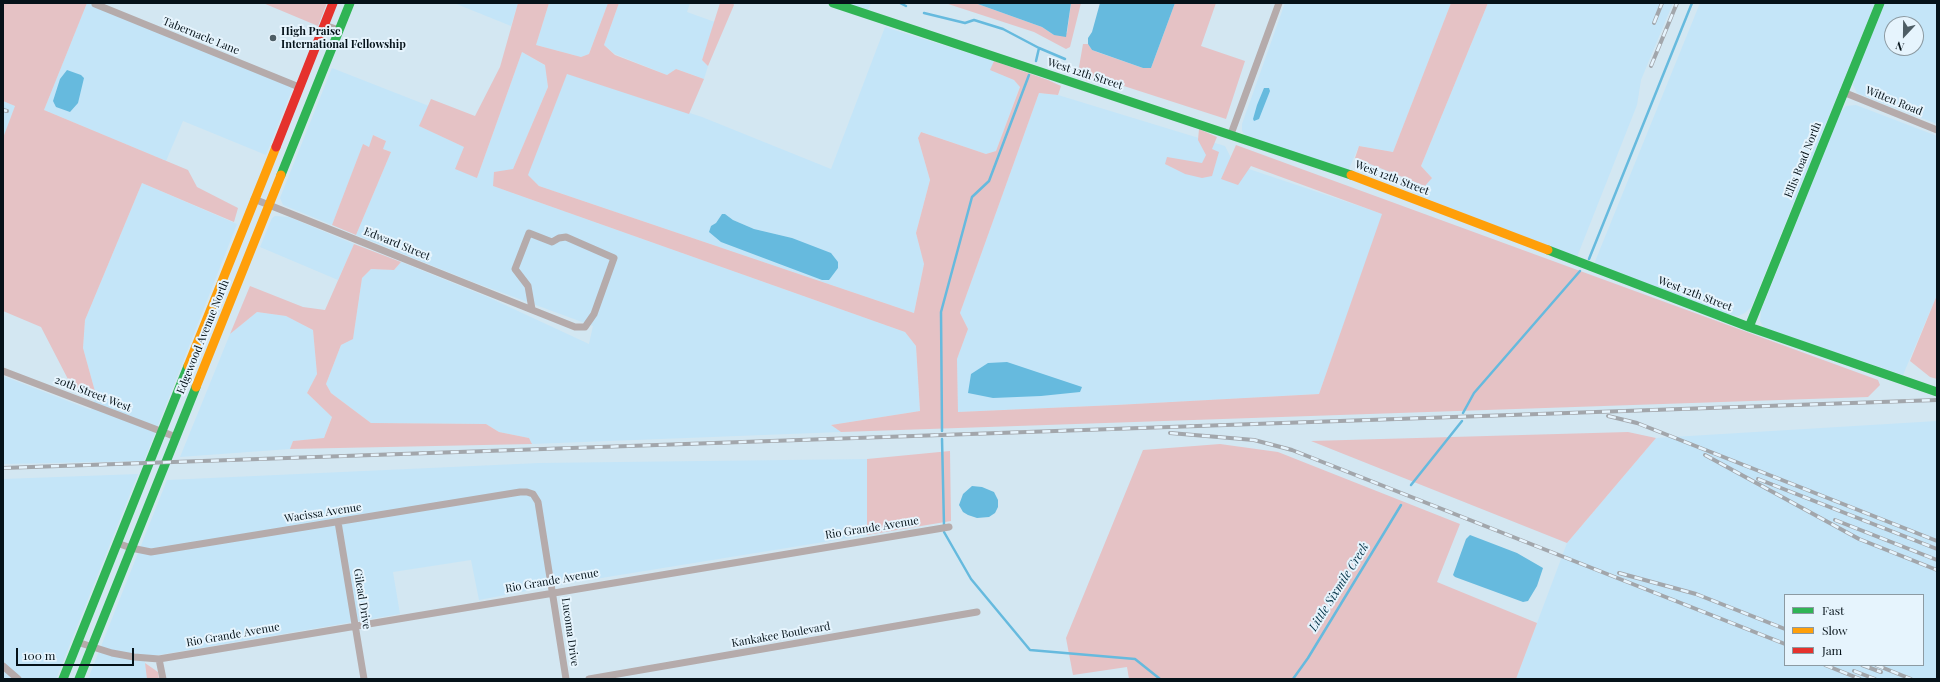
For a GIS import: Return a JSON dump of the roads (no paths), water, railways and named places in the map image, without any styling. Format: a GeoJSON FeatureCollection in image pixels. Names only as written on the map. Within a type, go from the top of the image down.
{"type":"FeatureCollection","features":[{"type":"Feature","properties":{"kind":"street","name":"Edgewood Avenue North"},"geometry":{"type":"LineString","coordinates":[[63,679],[333,3]]}},
{"type":"Feature","properties":{"kind":"street","name":"Edgewood Avenue North"},"geometry":{"type":"LineString","coordinates":[[79,679],[350,3]]}},
{"type":"Feature","properties":{"kind":"street","name":"West 12th Street"},"geometry":{"type":"LineString","coordinates":[[833,3],[1340,171],[1749,327],[1937,392]]}},
{"type":"Feature","properties":{"kind":"street"},"geometry":{"type":"LineString","coordinates":[[1232,134],[1279,3]]}},
{"type":"Feature","properties":{"kind":"street","name":"Ellis Road North"},"geometry":{"type":"LineString","coordinates":[[1749,327],[1880,3]]}},
{"type":"Feature","properties":{"kind":"street","name":"Tabernacle Lane"},"geometry":{"type":"LineString","coordinates":[[95,4],[299,87]]}},
{"type":"Feature","properties":{"kind":"street"},"geometry":{"type":"LineString","coordinates":[[324,25],[339,30]]}},
{"type":"Feature","properties":{"kind":"street","name":"Witten Road"},"geometry":{"type":"LineString","coordinates":[[1843,92],[1937,130]]}},
{"type":"Feature","properties":{"kind":"street","name":"Edward Street"},"geometry":{"type":"LineString","coordinates":[[254,199],[269,205],[532,309],[575,326],[585,327],[594,314],[614,258],[566,237],[559,238],[552,242],[529,233],[515,269],[528,286],[532,309]]}},
{"type":"Feature","properties":{"kind":"street","name":"20th Street West"},"geometry":{"type":"LineString","coordinates":[[3,372],[176,437]]}},
{"type":"Feature","properties":{"kind":"street","name":"Wacissa Avenue"},"geometry":{"type":"LineString","coordinates":[[117,543],[131,548],[151,552],[520,492],[533,494]]}},
{"type":"Feature","properties":{"kind":"street","name":"Lucoma Drive"},"geometry":{"type":"LineString","coordinates":[[533,494],[538,502],[553,592],[552,601],[566,679]]}},
{"type":"Feature","properties":{"kind":"street","name":"Gilead Drive"},"geometry":{"type":"LineString","coordinates":[[338,522],[364,679]]}},
{"type":"Feature","properties":{"kind":"street","name":"Rio Grande Avenue"},"geometry":{"type":"LineString","coordinates":[[77,642],[92,648],[134,657],[159,659],[948,527]]}},
{"type":"Feature","properties":{"kind":"street","name":"Kankakee Boulevard"},"geometry":{"type":"LineString","coordinates":[[588,679],[977,612]]}},
{"type":"Feature","properties":{"kind":"street"},"geometry":{"type":"LineString","coordinates":[[159,659],[163,679]]}},
{"type":"Feature","properties":{"kind":"street"},"geometry":{"type":"LineString","coordinates":[[3,666],[18,679]]}},
{"type":"Feature","properties":{"kind":"water"},"geometry":{"type":"Polygon","coordinates":[[[975,3],[1071,3],[1066,37],[1054,35],[1042,27],[975,3]]]}},
{"type":"Feature","properties":{"kind":"water"},"geometry":{"type":"Polygon","coordinates":[[[1100,3],[1175,3],[1151,68],[1143,68],[1092,50],[1088,44],[1088,38],[1092,32],[1100,3]]]}},
{"type":"Feature","properties":{"kind":"water"},"geometry":{"type":"Polygon","coordinates":[[[67,70],[81,75],[84,78],[78,103],[70,112],[56,107],[53,101],[60,79],[67,70]]]}},
{"type":"Feature","properties":{"kind":"water"},"geometry":{"type":"Polygon","coordinates":[[[1264,88],[1269,88],[1270,91],[1259,119],[1254,121],[1253,119],[1257,105],[1264,88]]]}},
{"type":"Feature","properties":{"kind":"water"},"geometry":{"type":"Polygon","coordinates":[[[722,214],[725,214],[733,220],[754,229],[792,238],[831,253],[838,262],[838,268],[829,280],[822,280],[721,242],[709,232],[711,226],[716,223],[722,214]]]}},
{"type":"Feature","properties":{"kind":"water"},"geometry":{"type":"Polygon","coordinates":[[[1007,362],[1082,387],[1080,392],[1041,396],[993,398],[968,393],[971,374],[988,363],[1007,362]]]}},
{"type":"Feature","properties":{"kind":"water"},"geometry":{"type":"Polygon","coordinates":[[[972,486],[982,487],[994,492],[998,500],[998,507],[995,513],[989,517],[977,518],[963,512],[959,505],[963,494],[972,486]]]}},
{"type":"Feature","properties":{"kind":"water"},"geometry":{"type":"Polygon","coordinates":[[[1470,535],[1517,553],[1543,568],[1537,586],[1528,601],[1523,602],[1453,575],[1466,539],[1470,535]]]}},
{"type":"Feature","properties":{"kind":"waterway"},"geometry":{"type":"LineString","coordinates":[[900,3],[906,6]]}},
{"type":"Feature","properties":{"kind":"waterway"},"geometry":{"type":"LineString","coordinates":[[1589,259],[1692,3]]}},
{"type":"Feature","properties":{"kind":"waterway"},"geometry":{"type":"LineString","coordinates":[[924,13],[965,23],[974,20],[1003,29],[1039,48],[1036,61]]}},
{"type":"Feature","properties":{"kind":"waterway"},"geometry":{"type":"LineString","coordinates":[[1039,48],[1065,59]]}},
{"type":"Feature","properties":{"kind":"waterway"},"geometry":{"type":"LineString","coordinates":[[942,431],[941,312],[972,197],[989,181],[1029,75]]}},
{"type":"Feature","properties":{"kind":"waterway"},"geometry":{"type":"LineString","coordinates":[[1463,413],[1474,393],[1580,271]]}},
{"type":"Feature","properties":{"kind":"waterway"},"geometry":{"type":"LineString","coordinates":[[1411,485],[1462,421]]}},
{"type":"Feature","properties":{"kind":"waterway"},"geometry":{"type":"LineString","coordinates":[[942,439],[944,525]]}},
{"type":"Feature","properties":{"kind":"waterway","name":"Little Sixmile Creek"},"geometry":{"type":"LineString","coordinates":[[1293,679],[1308,658],[1401,505]]}},
{"type":"Feature","properties":{"kind":"waterway"},"geometry":{"type":"LineString","coordinates":[[944,532],[971,579],[1030,650],[1135,659],[1160,679]]}},
{"type":"Feature","properties":{"kind":"railway"},"geometry":{"type":"LineString","coordinates":[[1654,23],[1662,3]]}},
{"type":"Feature","properties":{"kind":"railway"},"geometry":{"type":"LineString","coordinates":[[1651,66],[1677,3]]}},
{"type":"Feature","properties":{"kind":"railway"},"geometry":{"type":"LineString","coordinates":[[3,110],[7,111]]}},
{"type":"Feature","properties":{"kind":"railway"},"geometry":{"type":"LineString","coordinates":[[3,468],[1937,400]]}},
{"type":"Feature","properties":{"kind":"railway"},"geometry":{"type":"LineString","coordinates":[[1608,416],[1637,423],[1937,541]]}},
{"type":"Feature","properties":{"kind":"railway"},"geometry":{"type":"LineString","coordinates":[[1170,433],[1254,440],[1292,450],[1784,644]]}},
{"type":"Feature","properties":{"kind":"railway"},"geometry":{"type":"LineString","coordinates":[[1705,455],[1859,539],[1937,570]]}},
{"type":"Feature","properties":{"kind":"railway"},"geometry":{"type":"LineString","coordinates":[[1758,479],[1937,549]]}},
{"type":"Feature","properties":{"kind":"railway"},"geometry":{"type":"LineString","coordinates":[[1835,520],[1937,560]]}},
{"type":"Feature","properties":{"kind":"railway"},"geometry":{"type":"LineString","coordinates":[[1619,573],[1696,594],[1784,629]]}},
{"type":"Feature","properties":{"kind":"railway"},"geometry":{"type":"LineString","coordinates":[[1828,666],[1860,679]]}},
{"type":"Feature","properties":{"kind":"railway"},"geometry":{"type":"LineString","coordinates":[[1865,666],[1881,672]]}},
{"type":"Feature","properties":{"kind":"railway"},"geometry":{"type":"LineString","coordinates":[[1878,666],[1911,679]]}},
{"type":"Feature","properties":{"kind":"railway"},"geometry":{"type":"LineString","coordinates":[[1854,671],[1875,679]]}},
{"type":"Feature","properties":{"kind":"place","name":"High Praise International Fellowship"},"geometry":{"type":"Point","coordinates":[273,38]}}]}
